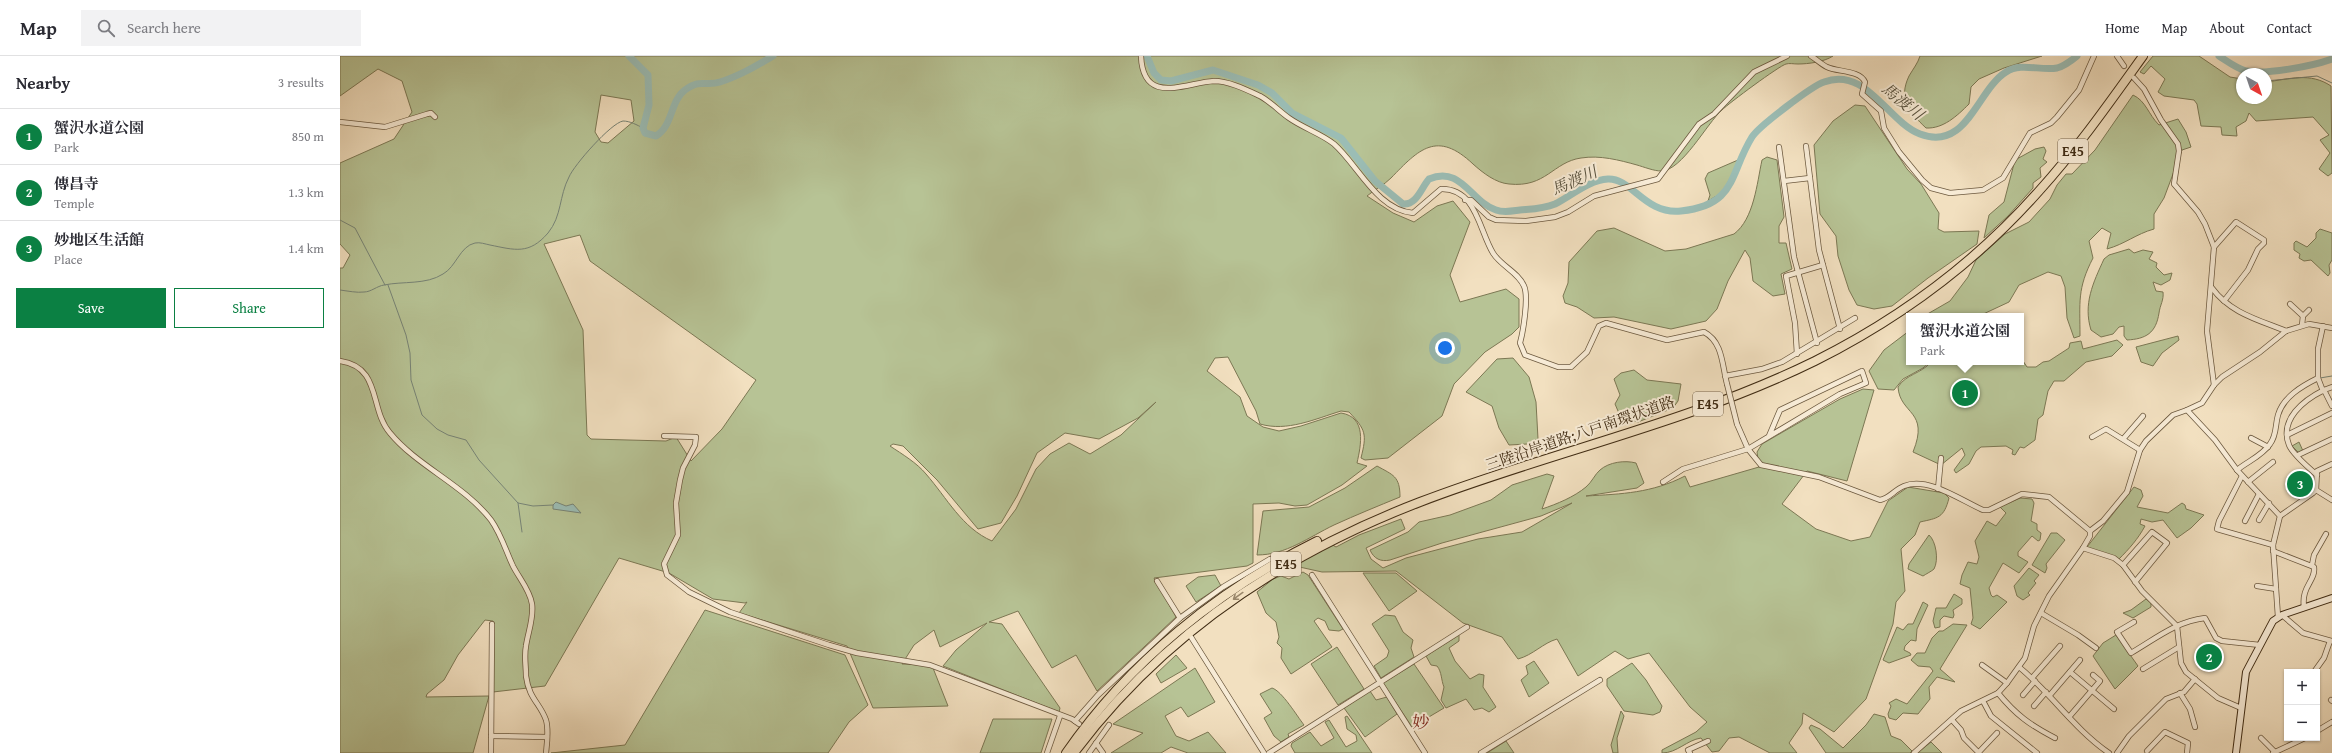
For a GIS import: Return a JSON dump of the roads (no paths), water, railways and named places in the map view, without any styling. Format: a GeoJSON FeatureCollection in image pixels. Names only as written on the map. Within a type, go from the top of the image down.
{"type":"FeatureCollection","features":[{"type":"Feature","properties":{"kind":"highway","name":"三陸沿岸道路;八戸南環状道路"},"geometry":{"type":"LineString","coordinates":[[1066,753],[1110,698],[1175,634],[1213,604],[1287,556],[1371,517],[1655,424],[1784,375],[1842,346],[1880,324],[1924,295],[1993,238],[2037,193],[2064,162],[2143,56]]}},
{"type":"Feature","properties":{"kind":"highway","name":"三陸沿岸道路;八戸南環状道路"},"geometry":{"type":"LineString","coordinates":[[1076,753],[1090,732],[1122,694],[1166,651],[1248,588],[1285,564],[1336,537],[1421,501]]}},
{"type":"Feature","properties":{"kind":"main road"},"geometry":{"type":"LineString","coordinates":[[2236,753],[2246,672],[2273,621],[2280,616],[2332,598]]}},
{"type":"Feature","properties":{"kind":"street"},"geometry":{"type":"LineString","coordinates":[[1141,56],[1148,81],[1157,87],[1182,88],[1214,81],[1244,89],[1269,101],[1289,118],[1335,145],[1375,190],[1390,204],[1404,212],[1413,213],[1441,189],[1456,191],[1479,218],[1493,253],[1515,274],[1524,287],[1525,325],[1520,344],[1525,355],[1558,367],[1571,367],[1587,352],[1599,326],[1606,323],[1668,340],[1704,332],[1713,338],[1718,346],[1737,424],[1748,449],[1761,465],[1819,477],[1874,499],[1887,498],[1903,486],[1908,485],[1938,489],[1952,493],[1983,510],[1989,510],[2022,494],[2049,497],[2090,532]]}},
{"type":"Feature","properties":{"kind":"street"},"geometry":{"type":"LineString","coordinates":[[1465,200],[1471,200],[1489,217],[1496,220],[1541,219],[1562,215],[1594,196],[1654,181],[1663,174],[1699,124],[1714,114],[1754,72],[1787,56]]}},
{"type":"Feature","properties":{"kind":"street"},"geometry":{"type":"LineString","coordinates":[[1810,56],[1827,67],[1854,74],[1864,79],[1865,82],[1862,94],[1881,111],[1884,128],[1899,152],[1922,180],[1931,188],[1950,194],[1983,190],[2003,178],[2030,132],[2054,120],[2079,90],[2094,56]]}},
{"type":"Feature","properties":{"kind":"street"},"geometry":{"type":"LineString","coordinates":[[2118,56],[2124,66]]}},
{"type":"Feature","properties":{"kind":"street"},"geometry":{"type":"LineString","coordinates":[[2134,78],[2144,89],[2161,120],[2178,144],[2180,151],[2174,184],[2198,212],[2205,224],[2214,247],[2212,288],[2207,331],[2214,385]]}},
{"type":"Feature","properties":{"kind":"street"},"geometry":{"type":"LineString","coordinates":[[340,122],[385,127],[427,114],[431,114],[435,117]]}},
{"type":"Feature","properties":{"kind":"street"},"geometry":{"type":"LineString","coordinates":[[1779,146],[1798,273],[1816,343]]}},
{"type":"Feature","properties":{"kind":"street"},"geometry":{"type":"LineString","coordinates":[[1806,146],[1823,266],[1840,329]]}},
{"type":"Feature","properties":{"kind":"street"},"geometry":{"type":"LineString","coordinates":[[1784,181],[1810,178]]}},
{"type":"Feature","properties":{"kind":"street"},"geometry":{"type":"LineString","coordinates":[[2214,247],[2236,222],[2264,240],[2264,243],[2258,249],[2248,270],[2224,301]]}},
{"type":"Feature","properties":{"kind":"street"},"geometry":{"type":"LineString","coordinates":[[1797,354],[1795,323],[1785,278],[1786,276],[1823,266]]}},
{"type":"Feature","properties":{"kind":"street"},"geometry":{"type":"LineString","coordinates":[[2212,288],[2224,301],[2243,315],[2286,331]]}},
{"type":"Feature","properties":{"kind":"street"},"geometry":{"type":"LineString","coordinates":[[2290,304],[2303,316]]}},
{"type":"Feature","properties":{"kind":"street"},"geometry":{"type":"LineString","coordinates":[[2302,325],[2303,316],[2309,310]]}},
{"type":"Feature","properties":{"kind":"street"},"geometry":{"type":"LineString","coordinates":[[1725,376],[1762,369],[1797,354],[1840,329],[1855,318]]}},
{"type":"Feature","properties":{"kind":"street"},"geometry":{"type":"LineString","coordinates":[[1914,753],[1966,708],[1998,693],[2019,667],[2029,649],[2032,632],[2058,581],[2083,548],[2090,536],[2090,532],[2103,521],[2127,492],[2140,450],[2146,440],[2173,415],[2202,403],[2214,385],[2222,377],[2272,344],[2286,331],[2302,325],[2332,328]]}},
{"type":"Feature","properties":{"kind":"street"},"geometry":{"type":"LineString","coordinates":[[2323,326],[2318,349],[2318,378],[2332,406]]}},
{"type":"Feature","properties":{"kind":"street"},"geometry":{"type":"LineString","coordinates":[[340,361],[357,368],[369,380],[374,391],[380,418],[394,439],[471,499],[495,525],[531,599],[532,615],[525,651],[526,677],[531,695],[546,719],[546,753]]}},
{"type":"Feature","properties":{"kind":"street"},"geometry":{"type":"LineString","coordinates":[[1663,482],[1684,469],[1748,449],[1840,394],[1866,383],[1862,371],[1780,410],[1769,436]]}},
{"type":"Feature","properties":{"kind":"street"},"geometry":{"type":"LineString","coordinates":[[2237,470],[2268,448],[2275,434],[2278,414],[2284,403],[2299,388],[2318,378]]}},
{"type":"Feature","properties":{"kind":"street"},"geometry":{"type":"LineString","coordinates":[[2317,475],[2290,446],[2287,435],[2290,418],[2294,412],[2307,399],[2332,387]]}},
{"type":"Feature","properties":{"kind":"street"},"geometry":{"type":"LineString","coordinates":[[2187,410],[2215,440],[2242,476],[2280,516]]}},
{"type":"Feature","properties":{"kind":"street"},"geometry":{"type":"LineString","coordinates":[[2287,435],[2332,413]]}},
{"type":"Feature","properties":{"kind":"street"},"geometry":{"type":"LineString","coordinates":[[2124,438],[2143,416]]}},
{"type":"Feature","properties":{"kind":"street"},"geometry":{"type":"LineString","coordinates":[[2092,437],[2106,428],[2124,438],[2140,450]]}},
{"type":"Feature","properties":{"kind":"street"},"geometry":{"type":"LineString","coordinates":[[664,436],[696,437],[695,445],[683,468],[680,480],[676,503],[678,535],[664,564],[667,575],[689,592],[730,612],[829,645],[857,653],[921,662],[936,667],[1077,723],[1098,695],[1180,618],[1223,587],[1270,559]]}},
{"type":"Feature","properties":{"kind":"street"},"geometry":{"type":"LineString","coordinates":[[2251,438],[2268,448]]}},
{"type":"Feature","properties":{"kind":"street"},"geometry":{"type":"LineString","coordinates":[[2298,455],[2332,439]]}},
{"type":"Feature","properties":{"kind":"street"},"geometry":{"type":"LineString","coordinates":[[1938,489],[1941,458]]}},
{"type":"Feature","properties":{"kind":"street"},"geometry":{"type":"LineString","coordinates":[[2248,482],[2273,462]]}},
{"type":"Feature","properties":{"kind":"street"},"geometry":{"type":"LineString","coordinates":[[2316,490],[2317,471],[2332,464]]}},
{"type":"Feature","properties":{"kind":"street"},"geometry":{"type":"LineString","coordinates":[[2242,476],[2219,521],[2217,529],[2273,545]]}},
{"type":"Feature","properties":{"kind":"street"},"geometry":{"type":"LineString","coordinates":[[2316,490],[2332,500]]}},
{"type":"Feature","properties":{"kind":"street"},"geometry":{"type":"LineString","coordinates":[[2316,490],[2280,516],[2273,551],[2280,616],[2303,633],[2331,641],[2324,658],[2316,669]]}},
{"type":"Feature","properties":{"kind":"street"},"geometry":{"type":"LineString","coordinates":[[2245,521],[2259,494]]}},
{"type":"Feature","properties":{"kind":"street"},"geometry":{"type":"LineString","coordinates":[[2259,520],[2268,504]]}},
{"type":"Feature","properties":{"kind":"street"},"geometry":{"type":"LineString","coordinates":[[2123,565],[2152,532],[2167,542],[2135,582]]}},
{"type":"Feature","properties":{"kind":"street"},"geometry":{"type":"LineString","coordinates":[[2304,607],[2305,589],[2315,572],[2312,565],[2314,555],[2326,534]]}},
{"type":"Feature","properties":{"kind":"street"},"geometry":{"type":"LineString","coordinates":[[2083,548],[2114,558],[2123,565],[2135,582],[2177,626],[2181,663],[2186,672],[2218,698],[2241,708]]}},
{"type":"Feature","properties":{"kind":"street"},"geometry":{"type":"LineString","coordinates":[[2273,551],[2289,559],[2312,565]]}},
{"type":"Feature","properties":{"kind":"street"},"geometry":{"type":"LineString","coordinates":[[1312,575],[1425,753]]}},
{"type":"Feature","properties":{"kind":"street"},"geometry":{"type":"LineString","coordinates":[[1158,580],[1180,618]]}},
{"type":"Feature","properties":{"kind":"street"},"geometry":{"type":"LineString","coordinates":[[2257,586],[2276,589]]}},
{"type":"Feature","properties":{"kind":"street"},"geometry":{"type":"LineString","coordinates":[[2041,613],[2078,634],[2096,648]]}},
{"type":"Feature","properties":{"kind":"street"},"geometry":{"type":"LineString","coordinates":[[2134,622],[2117,632],[2132,653],[2177,626],[2192,620],[2204,618],[2216,638],[2222,641],[2260,645]]}},
{"type":"Feature","properties":{"kind":"street"},"geometry":{"type":"LineString","coordinates":[[491,753],[492,624]]}},
{"type":"Feature","properties":{"kind":"street"},"geometry":{"type":"LineString","coordinates":[[1269,753],[1467,626]]}},
{"type":"Feature","properties":{"kind":"street"},"geometry":{"type":"LineString","coordinates":[[1191,637],[1264,753]]}},
{"type":"Feature","properties":{"kind":"street"},"geometry":{"type":"LineString","coordinates":[[2023,695],[2060,646]]}},
{"type":"Feature","properties":{"kind":"street"},"geometry":{"type":"LineString","coordinates":[[2143,669],[2179,647]]}},
{"type":"Feature","properties":{"kind":"street"},"geometry":{"type":"LineString","coordinates":[[2034,706],[2070,672],[2080,660]]}},
{"type":"Feature","properties":{"kind":"street"},"geometry":{"type":"LineString","coordinates":[[1982,665],[2007,683]]}},
{"type":"Feature","properties":{"kind":"street"},"geometry":{"type":"LineString","coordinates":[[2019,667],[2034,679],[2069,717],[2108,753]]}},
{"type":"Feature","properties":{"kind":"street"},"geometry":{"type":"LineString","coordinates":[[2070,672],[2114,709]]}},
{"type":"Feature","properties":{"kind":"street"},"geometry":{"type":"LineString","coordinates":[[2069,717],[2100,681],[2093,675]]}},
{"type":"Feature","properties":{"kind":"street"},"geometry":{"type":"LineString","coordinates":[[2117,753],[2130,736],[2166,699],[2186,690],[2195,679]]}},
{"type":"Feature","properties":{"kind":"street"},"geometry":{"type":"LineString","coordinates":[[1481,753],[1600,680]]}},
{"type":"Feature","properties":{"kind":"street"},"geometry":{"type":"LineString","coordinates":[[1998,693],[2012,711],[2026,723],[2055,738]]}},
{"type":"Feature","properties":{"kind":"street"},"geometry":{"type":"LineString","coordinates":[[2180,693],[2190,709],[2195,726]]}},
{"type":"Feature","properties":{"kind":"street"},"geometry":{"type":"LineString","coordinates":[[1983,701],[1991,716],[2037,753]]}},
{"type":"Feature","properties":{"kind":"street"},"geometry":{"type":"LineString","coordinates":[[1047,753],[1060,716]]}},
{"type":"Feature","properties":{"kind":"street"},"geometry":{"type":"LineString","coordinates":[[1952,720],[1961,730],[1964,738],[1979,753],[1997,733]]}},
{"type":"Feature","properties":{"kind":"street"},"geometry":{"type":"LineString","coordinates":[[2320,729],[2332,722]]}},
{"type":"Feature","properties":{"kind":"street"},"geometry":{"type":"LineString","coordinates":[[1089,753],[1109,725]]}},
{"type":"Feature","properties":{"kind":"street"},"geometry":{"type":"LineString","coordinates":[[2147,751],[2165,732],[2188,743],[2187,753]]}},
{"type":"Feature","properties":{"kind":"street"},"geometry":{"type":"LineString","coordinates":[[491,736],[547,736]]}},
{"type":"Feature","properties":{"kind":"street"},"geometry":{"type":"LineString","coordinates":[[2261,738],[2274,753],[2299,741]]}},
{"type":"Feature","properties":{"kind":"street"},"geometry":{"type":"LineString","coordinates":[[1690,753],[1688,750],[1708,741]]}},
{"type":"Feature","properties":{"kind":"street"},"geometry":{"type":"LineString","coordinates":[[1096,742],[1103,753]]}},
{"type":"Feature","properties":{"kind":"water"},"geometry":{"type":"Polygon","coordinates":[[[556,502],[566,506],[573,504],[581,513],[553,509],[553,505],[556,502]]]}},
{"type":"Feature","properties":{"kind":"waterway","name":"馬渡川"},"geometry":{"type":"LineString","coordinates":[[629,56],[648,75],[649,105],[643,128],[645,133],[656,136],[662,132],[666,126],[677,100],[685,90],[696,84],[711,84],[727,80],[773,56]]}},
{"type":"Feature","properties":{"kind":"waterway","name":"馬渡川"},"geometry":{"type":"LineString","coordinates":[[1147,56],[1154,73],[1161,80],[1171,81],[1213,70],[1258,85],[1272,93],[1292,113],[1341,138],[1375,181],[1403,204],[1412,202],[1429,179],[1440,176],[1449,177],[1458,181],[1487,206],[1505,212],[1551,206],[1587,185],[1608,179],[1617,180],[1624,184],[1658,208],[1669,211],[1699,208],[1722,195],[1729,186],[1752,137],[1798,98],[1824,82],[1839,79],[1852,82],[1864,88],[1908,127],[1920,134],[1936,137],[1949,134],[1960,127],[1996,81],[2006,72],[2012,69],[2024,67],[2057,68],[2077,56]]}},
{"type":"Feature","properties":{"kind":"waterway","name":"馬渡川"},"geometry":{"type":"LineString","coordinates":[[2219,56],[2239,68],[2254,72],[2277,71],[2332,59]]}},
{"type":"Feature","properties":{"kind":"waterway"},"geometry":{"type":"LineString","coordinates":[[2272,80],[2317,76],[2332,83]]}},
{"type":"Feature","properties":{"kind":"waterway"},"geometry":{"type":"LineString","coordinates":[[340,290],[367,292],[384,285],[429,280],[447,271],[462,252],[470,245],[475,243],[514,249],[528,248],[534,245],[541,240],[553,226],[556,220],[563,191],[569,177],[593,145],[617,123],[623,121],[631,122],[643,128]]}},
{"type":"Feature","properties":{"kind":"waterway"},"geometry":{"type":"LineString","coordinates":[[340,220],[355,228],[385,285]]}},
{"type":"Feature","properties":{"kind":"waterway"},"geometry":{"type":"LineString","coordinates":[[388,285],[406,335],[410,353],[411,380],[422,415],[437,429],[448,435],[466,440],[479,460],[518,503],[533,506],[553,505]]}},
{"type":"Feature","properties":{"kind":"waterway"},"geometry":{"type":"LineString","coordinates":[[2320,378],[2332,376]]}},
{"type":"Feature","properties":{"kind":"waterway"},"geometry":{"type":"LineString","coordinates":[[518,503],[522,532]]}},
{"type":"Feature","properties":{"kind":"place","name":"蟹沢水道公園"},"geometry":{"type":"Point","coordinates":[1965,393]}},
{"type":"Feature","properties":{"kind":"place","name":"妙地区生活館"},"geometry":{"type":"Point","coordinates":[2300,484]}},
{"type":"Feature","properties":{"kind":"place","name":"傳昌寺"},"geometry":{"type":"Point","coordinates":[2209,657]}},
{"type":"Feature","properties":{"kind":"district","name":"妙"},"geometry":{"type":"Point","coordinates":[1421,721]}}]}
